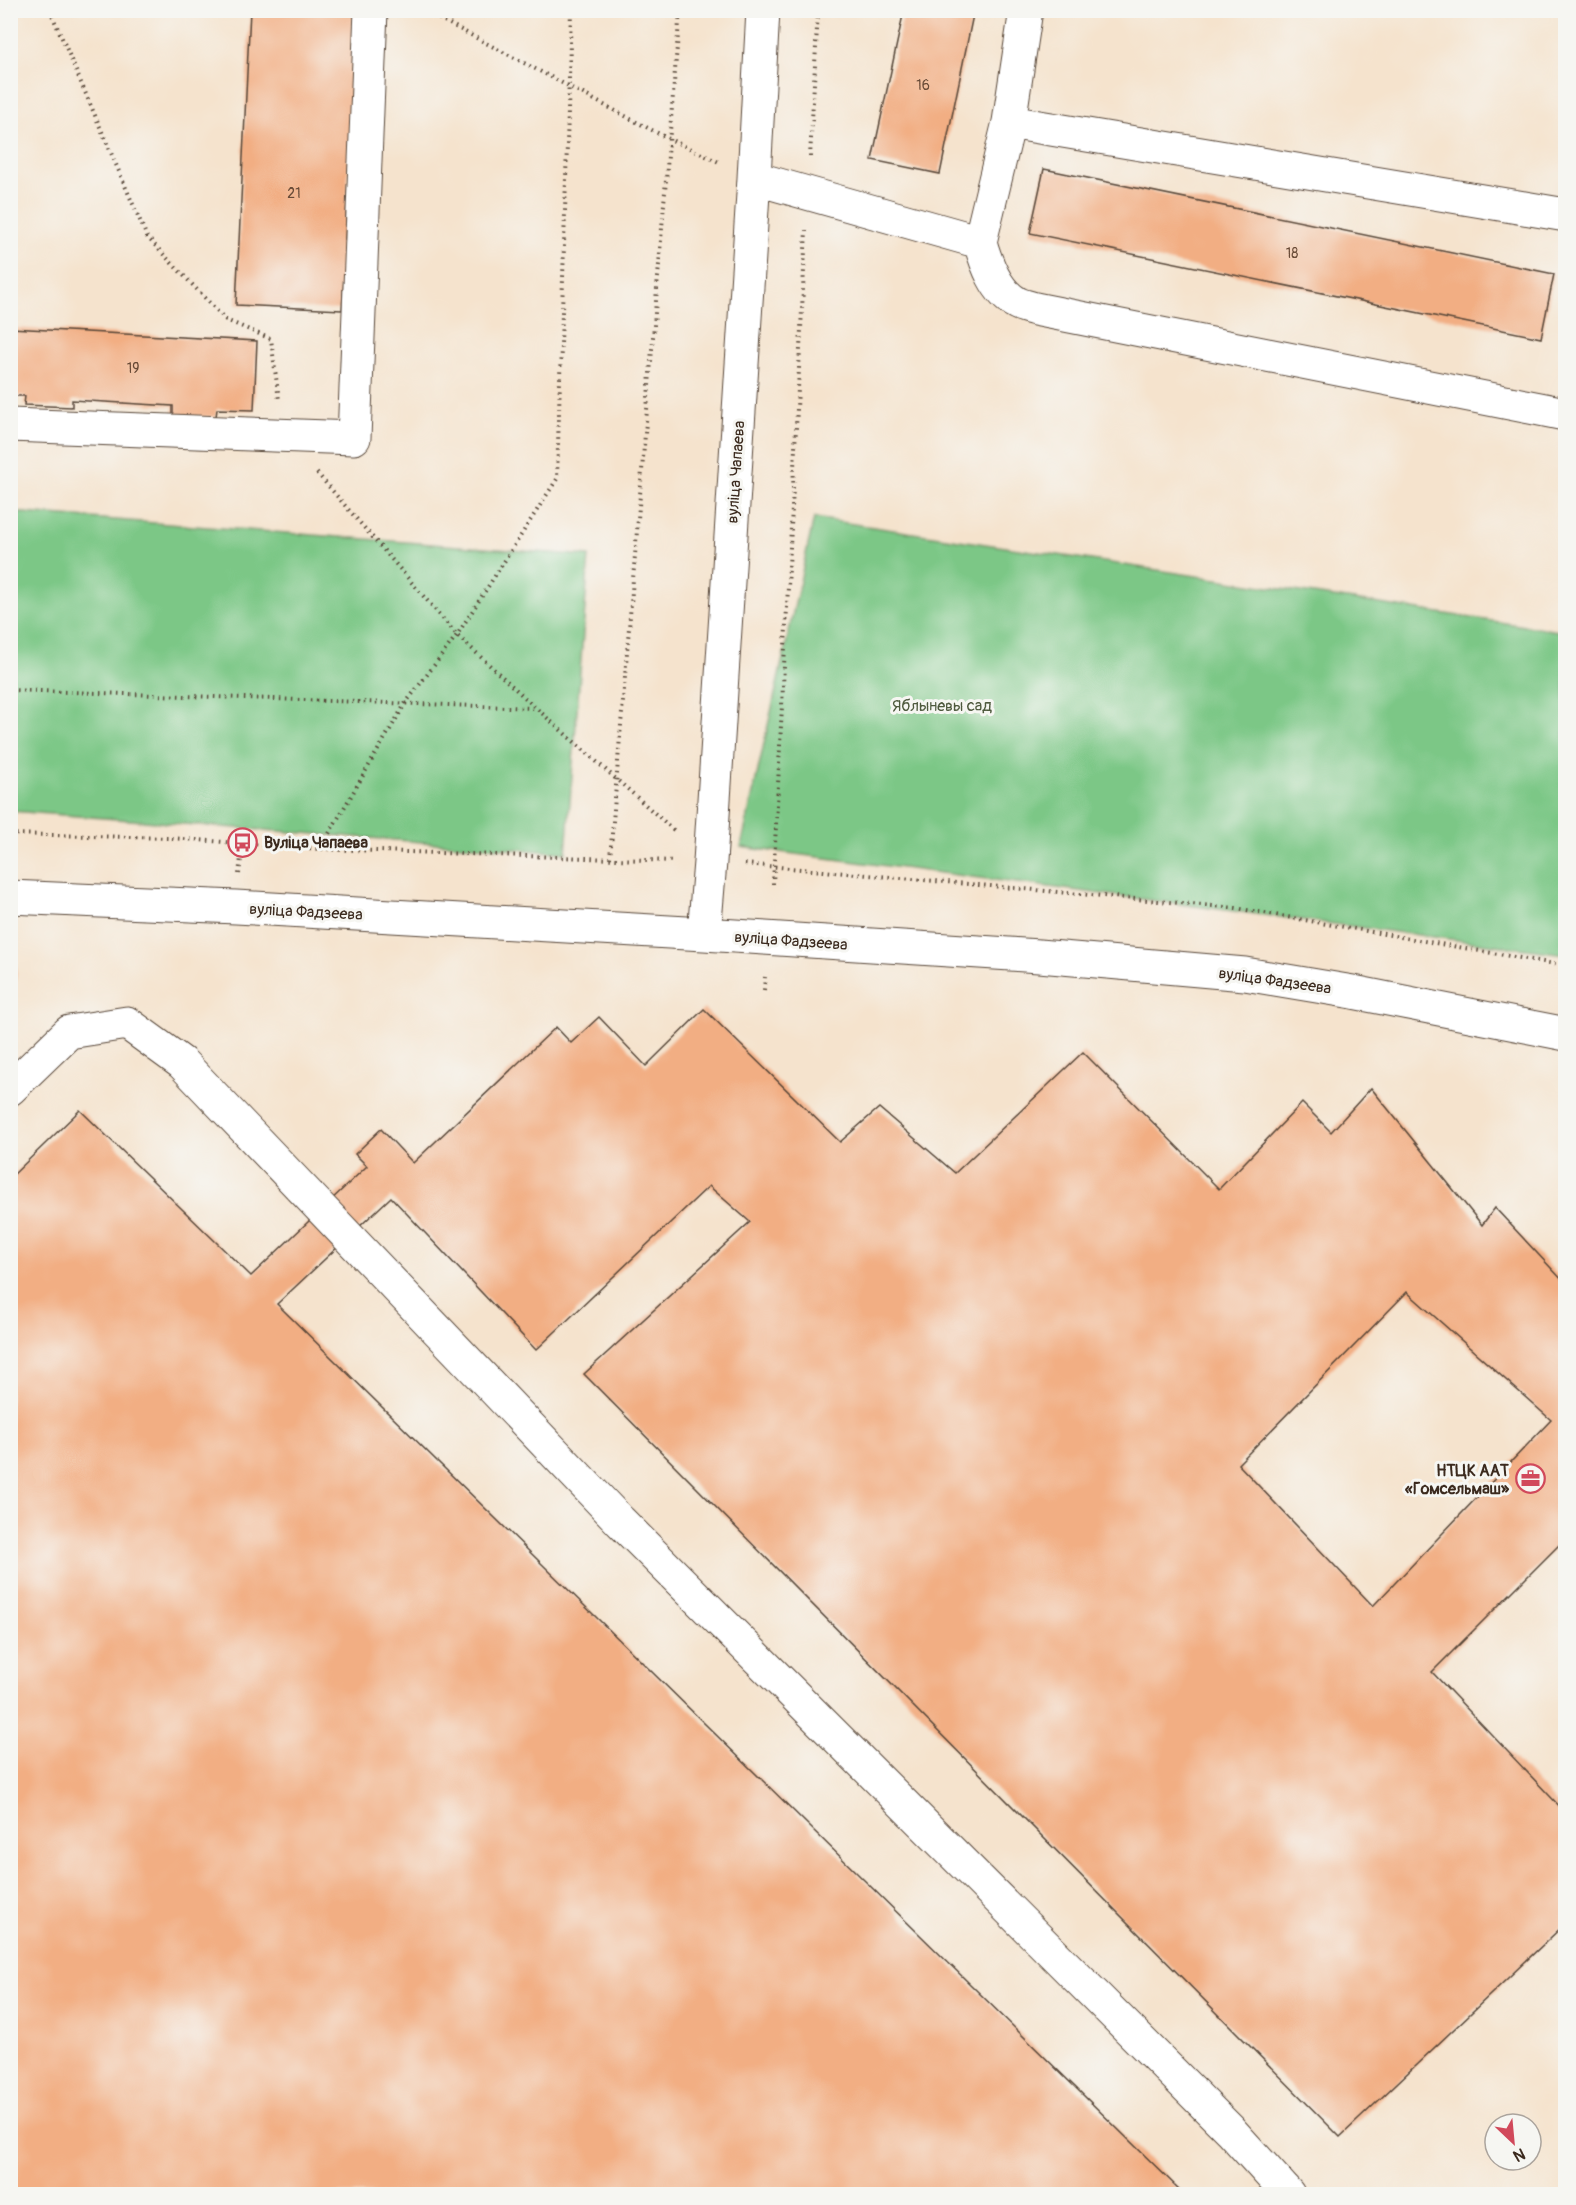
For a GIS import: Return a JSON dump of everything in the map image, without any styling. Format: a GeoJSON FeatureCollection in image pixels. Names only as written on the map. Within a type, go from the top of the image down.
{"type":"FeatureCollection","features":[{"type":"Feature","properties":{"kind":"street"},"geometry":{"type":"LineString","coordinates":[[10,425],[354,438],[371,10]]}},
{"type":"Feature","properties":{"kind":"street","name":"вуліца Чапаева"},"geometry":{"type":"LineString","coordinates":[[704,934],[763,10]]}},
{"type":"Feature","properties":{"kind":"street"},"geometry":{"type":"LineString","coordinates":[[1026,10],[1009,122],[980,242],[986,265],[996,283],[1015,302],[1035,309],[1560,413]]}},
{"type":"Feature","properties":{"kind":"street"},"geometry":{"type":"LineString","coordinates":[[1009,122],[1566,215]]}},
{"type":"Feature","properties":{"kind":"street"},"geometry":{"type":"LineString","coordinates":[[754,178],[980,242]]}},
{"type":"Feature","properties":{"kind":"street","name":"вуліца Фадзеева"},"geometry":{"type":"LineString","coordinates":[[10,897],[704,934],[1039,956],[1245,974],[1353,992],[1566,1034]]}},
{"type":"Feature","properties":{"kind":"street"},"geometry":{"type":"LineString","coordinates":[[10,1089],[69,1032],[127,1023],[182,1063],[620,1521],[1230,2130],[1288,2194]]}},
{"type":"Feature","properties":{"kind":"path"},"geometry":{"type":"LineString","coordinates":[[423,10],[669,139],[754,178]]}},
{"type":"Feature","properties":{"kind":"path"},"geometry":{"type":"LineString","coordinates":[[320,849],[405,704],[457,635],[557,479],[571,10]]}},
{"type":"Feature","properties":{"kind":"path"},"geometry":{"type":"LineString","coordinates":[[610,858],[680,10]]}},
{"type":"Feature","properties":{"kind":"path"},"geometry":{"type":"LineString","coordinates":[[773,884],[818,10]]}},
{"type":"Feature","properties":{"kind":"path"},"geometry":{"type":"LineString","coordinates":[[10,690],[536,708]]}},
{"type":"Feature","properties":{"kind":"path"},"geometry":{"type":"LineString","coordinates":[[10,834],[170,838],[320,849],[610,858],[775,866],[1236,908],[1566,966]]}},
{"type":"Feature","properties":{"kind":"path"},"geometry":{"type":"LineString","coordinates":[[764,990],[765,977]]}},
{"type":"Feature","properties":{"kind":"green space"},"geometry":{"type":"Polygon","coordinates":[[[11,512],[589,556],[566,853],[11,811],[11,512]]]}},
{"type":"Feature","properties":{"kind":"green space","name":"Яблыневы сад"},"geometry":{"type":"Polygon","coordinates":[[[814,518],[1565,632],[1565,954],[741,847],[814,518]]]}},
{"type":"Feature","properties":{"kind":"building"},"geometry":{"type":"Polygon","coordinates":[[[250,10],[356,10],[345,239],[353,239],[352,278],[344,278],[342,310],[236,305],[250,10]]]}},
{"type":"Feature","properties":{"kind":"building"},"geometry":{"type":"Polygon","coordinates":[[[904,10],[974,10],[940,174],[872,160],[904,10]]]}},
{"type":"Feature","properties":{"kind":"building"},"geometry":{"type":"Polygon","coordinates":[[[1044,169],[1554,274],[1541,338],[1030,233],[1044,169]]]}},
{"type":"Feature","properties":{"kind":"building"},"geometry":{"type":"Polygon","coordinates":[[[10,328],[257,341],[254,410],[217,409],[216,417],[173,415],[173,406],[72,400],[72,407],[24,405],[25,396],[10,396],[10,328]]]}},
{"type":"Feature","properties":{"kind":"building"},"geometry":{"type":"Polygon","coordinates":[[[10,966],[17,967],[14,997],[10,996],[10,966]]]}},
{"type":"Feature","properties":{"kind":"building"},"geometry":{"type":"Polygon","coordinates":[[[704,1009],[840,1142],[879,1108],[955,1173],[1083,1052],[1219,1189],[1302,1103],[1331,1132],[1371,1088],[1482,1225],[1495,1208],[1566,1284],[1566,1538],[1432,1672],[1566,1813],[1566,1923],[1340,2137],[584,1374],[750,1222],[709,1186],[536,1350],[391,1197],[277,1304],[1184,2194],[10,2194],[10,1178],[80,1110],[251,1276],[367,1166],[355,1154],[381,1129],[413,1163],[556,1027],[571,1043],[599,1017],[646,1066],[704,1009]],[[1407,1292],[1238,1464],[1373,1606],[1551,1420],[1407,1292]]]}},
{"type":"Feature","properties":{"kind":"place","name":"Вуліца Чапаева"},"geometry":{"type":"Point","coordinates":[243,842]}},
{"type":"Feature","properties":{"kind":"place","name":"НТЦК ААТ «Гомсельмаш»"},"geometry":{"type":"Point","coordinates":[1530,1479]}}]}
